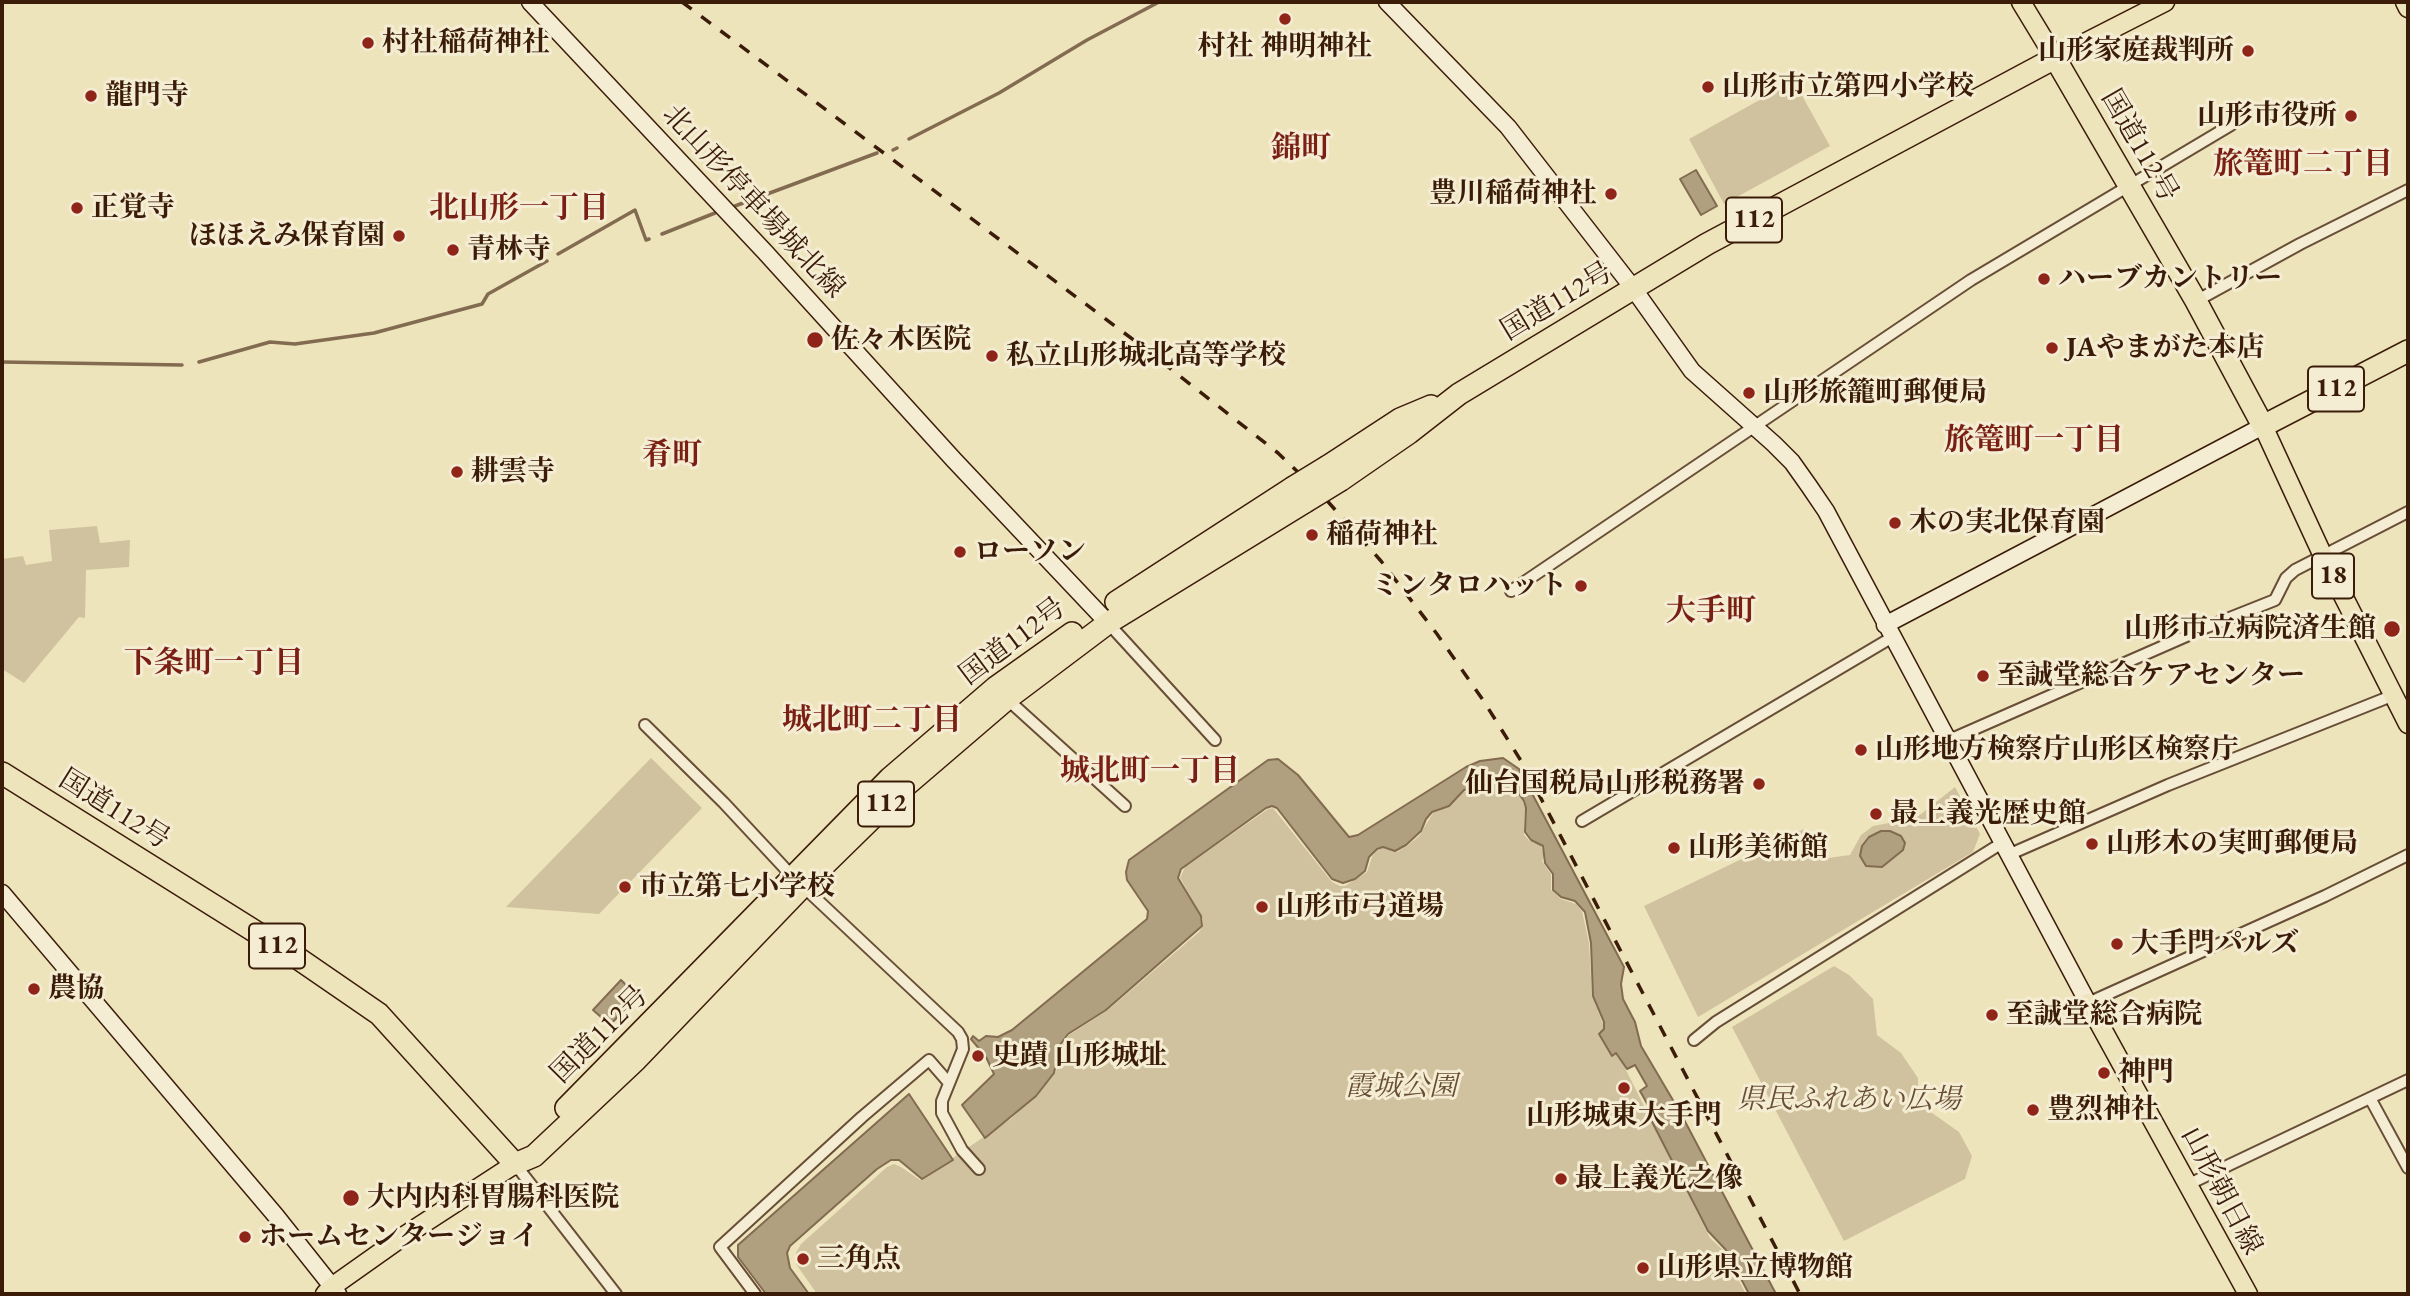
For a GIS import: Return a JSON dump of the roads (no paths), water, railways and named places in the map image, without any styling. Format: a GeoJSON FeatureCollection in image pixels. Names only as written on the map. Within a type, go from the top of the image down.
{"type":"FeatureCollection","features":[{"type":"Feature","properties":{"kind":"highway","name":"国道112号"},"geometry":{"type":"LineString","coordinates":[[2,773],[299,959],[379,1013],[515,1164],[534,1156],[636,1060],[890,778],[996,687],[1334,473],[1409,433],[1459,394],[1707,244],[2055,58],[2196,301],[2263,426]]}},
{"type":"Feature","properties":{"kind":"highway","name":"112"},"geometry":{"type":"LineString","coordinates":[[2263,426],[2408,351]]}},
{"type":"Feature","properties":{"kind":"highway","name":"国道112号"},"geometry":{"type":"LineString","coordinates":[[798,881],[1104,618]]}},
{"type":"Feature","properties":{"kind":"main road"},"geometry":{"type":"LineString","coordinates":[[2021,2],[2055,58],[2165,2]]}},
{"type":"Feature","properties":{"kind":"main road"},"geometry":{"type":"LineString","coordinates":[[2405,2],[2408,8]]}},
{"type":"Feature","properties":{"kind":"main road","name":"18"},"geometry":{"type":"LineString","coordinates":[[2263,426],[2323,556],[2408,724]]}},
{"type":"Feature","properties":{"kind":"main road","name":"山形朝日線"},"geometry":{"type":"LineString","coordinates":[[2088,1003],[2248,1294]]}},
{"type":"Feature","properties":{"kind":"main road"},"geometry":{"type":"LineString","coordinates":[[312,1294],[332,1291],[515,1164]]}},
{"type":"Feature","properties":{"kind":"street","name":"北山形停車場城北線"},"geometry":{"type":"LineString","coordinates":[[530,2],[1104,618]]}},
{"type":"Feature","properties":{"kind":"street"},"geometry":{"type":"LineString","coordinates":[[1387,2],[1508,127],[1633,288],[1692,371],[1792,462],[1815,494],[2088,1003],[2408,855]]}},
{"type":"Feature","properties":{"kind":"street"},"geometry":{"type":"LineString","coordinates":[[1511,591],[1962,286],[2231,125]]}},
{"type":"Feature","properties":{"kind":"street"},"geometry":{"type":"LineString","coordinates":[[2196,301],[2300,244],[2408,190]]}},
{"type":"Feature","properties":{"kind":"street"},"geometry":{"type":"LineString","coordinates":[[1582,821],[1888,631],[2263,426]]}},
{"type":"Feature","properties":{"kind":"street"},"geometry":{"type":"LineString","coordinates":[[1947,741],[2275,600],[2286,578],[2295,570],[2408,512]]}},
{"type":"Feature","properties":{"kind":"street"},"geometry":{"type":"LineString","coordinates":[[1104,618],[1215,740]]}},
{"type":"Feature","properties":{"kind":"street"},"geometry":{"type":"LineString","coordinates":[[1694,1040],[1727,1016],[2005,849],[2394,695]]}},
{"type":"Feature","properties":{"kind":"street"},"geometry":{"type":"LineString","coordinates":[[1007,699],[1125,806]]}},
{"type":"Feature","properties":{"kind":"street"},"geometry":{"type":"LineString","coordinates":[[645,725],[798,881],[958,1032],[963,1049],[942,1101],[942,1113],[962,1150],[979,1169]]}},
{"type":"Feature","properties":{"kind":"street"},"geometry":{"type":"LineString","coordinates":[[2,893],[166,1084],[332,1291]]}},
{"type":"Feature","properties":{"kind":"street"},"geometry":{"type":"LineString","coordinates":[[755,1294],[720,1247],[862,1117],[929,1060],[949,1083]]}},
{"type":"Feature","properties":{"kind":"street"},"geometry":{"type":"LineString","coordinates":[[2187,1185],[2408,1080]]}},
{"type":"Feature","properties":{"kind":"street"},"geometry":{"type":"LineString","coordinates":[[2370,1098],[2408,1168]]}},
{"type":"Feature","properties":{"kind":"street"},"geometry":{"type":"LineString","coordinates":[[515,1164],[616,1294]]}},
{"type":"Feature","properties":{"kind":"waterway"},"geometry":{"type":"LineString","coordinates":[[909,139],[999,93],[1087,40],[1159,2]]}},
{"type":"Feature","properties":{"kind":"waterway"},"geometry":{"type":"LineString","coordinates":[[893,150],[897,148]]}},
{"type":"Feature","properties":{"kind":"waterway"},"geometry":{"type":"LineString","coordinates":[[735,206],[877,153]]}},
{"type":"Feature","properties":{"kind":"waterway"},"geometry":{"type":"LineString","coordinates":[[558,254],[635,210],[646,240],[649,239]]}},
{"type":"Feature","properties":{"kind":"waterway"},"geometry":{"type":"LineString","coordinates":[[662,234],[715,213]]}},
{"type":"Feature","properties":{"kind":"waterway"},"geometry":{"type":"LineString","coordinates":[[199,362],[270,342],[295,344],[374,333],[482,304],[488,294],[547,261]]}},
{"type":"Feature","properties":{"kind":"waterway"},"geometry":{"type":"LineString","coordinates":[[2,362],[182,365]]}},
{"type":"Feature","properties":{"kind":"railway"},"geometry":{"type":"LineString","coordinates":[[682,2],[1135,341],[1278,453],[1322,495],[1381,561],[1437,634],[1523,764],[1800,1294]]}},
{"type":"Feature","properties":{"kind":"place","name":"村社 神明神社"},"geometry":{"type":"Point","coordinates":[1285,19]}},
{"type":"Feature","properties":{"kind":"place","name":"村社稲荷神社"},"geometry":{"type":"Point","coordinates":[368,43]}},
{"type":"Feature","properties":{"kind":"place","name":"山形家庭裁判所"},"geometry":{"type":"Point","coordinates":[2248,51]}},
{"type":"Feature","properties":{"kind":"place","name":"山形市立第四小学校"},"geometry":{"type":"Point","coordinates":[1708,87]}},
{"type":"Feature","properties":{"kind":"place","name":"龍門寺"},"geometry":{"type":"Point","coordinates":[91,96]}},
{"type":"Feature","properties":{"kind":"place","name":"山形市役所"},"geometry":{"type":"Point","coordinates":[2351,116]}},
{"type":"Feature","properties":{"kind":"place","name":"豊川稲荷神社"},"geometry":{"type":"Point","coordinates":[1611,194]}},
{"type":"Feature","properties":{"kind":"place","name":"正覚寺"},"geometry":{"type":"Point","coordinates":[77,208]}},
{"type":"Feature","properties":{"kind":"place","name":"ほほえみ保育園"},"geometry":{"type":"Point","coordinates":[399,236]}},
{"type":"Feature","properties":{"kind":"place","name":"青林寺"},"geometry":{"type":"Point","coordinates":[453,250]}},
{"type":"Feature","properties":{"kind":"place","name":"ハーブカントリー"},"geometry":{"type":"Point","coordinates":[2044,279]}},
{"type":"Feature","properties":{"kind":"place","name":"佐々木医院"},"geometry":{"type":"Point","coordinates":[815,340]}},
{"type":"Feature","properties":{"kind":"place","name":"JAやまがた本店"},"geometry":{"type":"Point","coordinates":[2052,348]}},
{"type":"Feature","properties":{"kind":"place","name":"私立山形城北高等学校"},"geometry":{"type":"Point","coordinates":[992,356]}},
{"type":"Feature","properties":{"kind":"place","name":"山形旅籠町郵便局"},"geometry":{"type":"Point","coordinates":[1749,393]}},
{"type":"Feature","properties":{"kind":"place","name":"耕雲寺"},"geometry":{"type":"Point","coordinates":[457,472]}},
{"type":"Feature","properties":{"kind":"place","name":"木の実北保育園"},"geometry":{"type":"Point","coordinates":[1895,523]}},
{"type":"Feature","properties":{"kind":"place","name":"稲荷神社"},"geometry":{"type":"Point","coordinates":[1312,535]}},
{"type":"Feature","properties":{"kind":"place","name":"ローソン"},"geometry":{"type":"Point","coordinates":[960,552]}},
{"type":"Feature","properties":{"kind":"place","name":"ミンタロハット"},"geometry":{"type":"Point","coordinates":[1581,586]}},
{"type":"Feature","properties":{"kind":"place","name":"山形市立病院済生館"},"geometry":{"type":"Point","coordinates":[2392,629]}},
{"type":"Feature","properties":{"kind":"place","name":"至誠堂総合ケアセンター"},"geometry":{"type":"Point","coordinates":[1983,676]}},
{"type":"Feature","properties":{"kind":"place","name":"山形地方検察庁山形区検察庁"},"geometry":{"type":"Point","coordinates":[1861,750]}},
{"type":"Feature","properties":{"kind":"place","name":"仙台国税局山形税務署"},"geometry":{"type":"Point","coordinates":[1759,784]}},
{"type":"Feature","properties":{"kind":"place","name":"最上義光歴史館"},"geometry":{"type":"Point","coordinates":[1876,814]}},
{"type":"Feature","properties":{"kind":"place","name":"山形木の実町郵便局"},"geometry":{"type":"Point","coordinates":[2092,844]}},
{"type":"Feature","properties":{"kind":"place","name":"山形美術館"},"geometry":{"type":"Point","coordinates":[1674,848]}},
{"type":"Feature","properties":{"kind":"place","name":"市立第七小学校"},"geometry":{"type":"Point","coordinates":[625,887]}},
{"type":"Feature","properties":{"kind":"place","name":"山形市弓道場"},"geometry":{"type":"Point","coordinates":[1262,907]}},
{"type":"Feature","properties":{"kind":"place","name":"大手門パルズ"},"geometry":{"type":"Point","coordinates":[2117,944]}},
{"type":"Feature","properties":{"kind":"place","name":"農協"},"geometry":{"type":"Point","coordinates":[34,989]}},
{"type":"Feature","properties":{"kind":"place","name":"至誠堂総合病院"},"geometry":{"type":"Point","coordinates":[1992,1015]}},
{"type":"Feature","properties":{"kind":"place","name":"史蹟 山形城址"},"geometry":{"type":"Point","coordinates":[978,1056]}},
{"type":"Feature","properties":{"kind":"place","name":"神門"},"geometry":{"type":"Point","coordinates":[2104,1073]}},
{"type":"Feature","properties":{"kind":"place","name":"山形城東大手門"},"geometry":{"type":"Point","coordinates":[1624,1088]}},
{"type":"Feature","properties":{"kind":"place","name":"豊烈神社"},"geometry":{"type":"Point","coordinates":[2033,1110]}},
{"type":"Feature","properties":{"kind":"place","name":"最上義光之像"},"geometry":{"type":"Point","coordinates":[1561,1179]}},
{"type":"Feature","properties":{"kind":"place","name":"大内内科胃腸科医院"},"geometry":{"type":"Point","coordinates":[351,1198]}},
{"type":"Feature","properties":{"kind":"place","name":"ホームセンタージョイ"},"geometry":{"type":"Point","coordinates":[245,1237]}},
{"type":"Feature","properties":{"kind":"place","name":"三角点"},"geometry":{"type":"Point","coordinates":[803,1259]}},
{"type":"Feature","properties":{"kind":"place","name":"山形県立博物館"},"geometry":{"type":"Point","coordinates":[1643,1268]}},
{"type":"Feature","properties":{"kind":"district","name":"錦町"},"geometry":{"type":"Point","coordinates":[1301,149]}},
{"type":"Feature","properties":{"kind":"district","name":"旅篭町二丁目"},"geometry":{"type":"Point","coordinates":[2303,165]}},
{"type":"Feature","properties":{"kind":"district","name":"北山形一丁目"},"geometry":{"type":"Point","coordinates":[519,209]}},
{"type":"Feature","properties":{"kind":"district","name":"旅篭町一丁目"},"geometry":{"type":"Point","coordinates":[2034,441]}},
{"type":"Feature","properties":{"kind":"district","name":"肴町"},"geometry":{"type":"Point","coordinates":[672,456]}},
{"type":"Feature","properties":{"kind":"district","name":"大手町"},"geometry":{"type":"Point","coordinates":[1711,612]}},
{"type":"Feature","properties":{"kind":"district","name":"下条町一丁目"},"geometry":{"type":"Point","coordinates":[214,664]}},
{"type":"Feature","properties":{"kind":"district","name":"城北町二丁目"},"geometry":{"type":"Point","coordinates":[872,721]}},
{"type":"Feature","properties":{"kind":"district","name":"城北町一丁目"},"geometry":{"type":"Point","coordinates":[1150,772]}},
{"type":"Feature","properties":{"kind":"park label","name":"霞城公園"},"geometry":{"type":"Point","coordinates":[1401,1087]}},
{"type":"Feature","properties":{"kind":"park label","name":"県民ふれあい広場"},"geometry":{"type":"Point","coordinates":[1849,1100]}}]}
